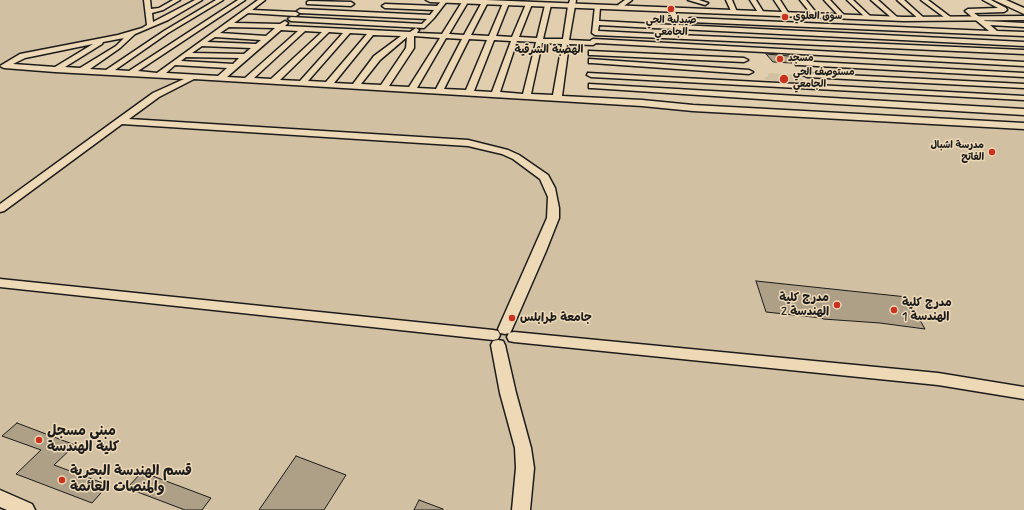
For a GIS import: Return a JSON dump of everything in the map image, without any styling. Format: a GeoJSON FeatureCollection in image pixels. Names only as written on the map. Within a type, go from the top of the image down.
{"type":"FeatureCollection","features":[{"type":"Feature","properties":{"kind":"highway"},"geometry":{"type":"LineString","coordinates":[[998,0],[1024,11]]}},
{"type":"Feature","properties":{"kind":"highway"},"geometry":{"type":"LineString","coordinates":[[1009,0],[1024,6]]}},
{"type":"Feature","properties":{"kind":"main road"},"geometry":{"type":"LineString","coordinates":[[430,0],[439,2],[512,2],[548,5],[572,3],[598,15],[623,8],[672,10],[705,4],[734,12],[748,13],[904,19],[1024,20]]}},
{"type":"Feature","properties":{"kind":"street"},"geometry":{"type":"LineString","coordinates":[[147,0],[148,12],[152,25]]}},
{"type":"Feature","properties":{"kind":"street"},"geometry":{"type":"LineString","coordinates":[[148,12],[161,9],[177,0]]}},
{"type":"Feature","properties":{"kind":"street"},"geometry":{"type":"LineString","coordinates":[[199,0],[133,34],[23,56],[4,66],[693,108],[1024,126]]}},
{"type":"Feature","properties":{"kind":"street"},"geometry":{"type":"LineString","coordinates":[[106,73],[166,32],[220,0]]}},
{"type":"Feature","properties":{"kind":"street"},"geometry":{"type":"LineString","coordinates":[[129,74],[242,0]]}},
{"type":"Feature","properties":{"kind":"street"},"geometry":{"type":"LineString","coordinates":[[157,76],[262,0]]}},
{"type":"Feature","properties":{"kind":"street"},"geometry":{"type":"LineString","coordinates":[[366,22],[388,0]]}},
{"type":"Feature","properties":{"kind":"street"},"geometry":{"type":"LineString","coordinates":[[623,8],[621,5],[628,0]]}},
{"type":"Feature","properties":{"kind":"street"},"geometry":{"type":"LineString","coordinates":[[691,0],[705,4]]}},
{"type":"Feature","properties":{"kind":"street"},"geometry":{"type":"LineString","coordinates":[[729,0],[734,12]]}},
{"type":"Feature","properties":{"kind":"street"},"geometry":{"type":"LineString","coordinates":[[753,0],[761,13]]}},
{"type":"Feature","properties":{"kind":"street"},"geometry":{"type":"LineString","coordinates":[[777,0],[786,14]]}},
{"type":"Feature","properties":{"kind":"street"},"geometry":{"type":"LineString","coordinates":[[803,0],[816,15]]}},
{"type":"Feature","properties":{"kind":"street"},"geometry":{"type":"LineString","coordinates":[[827,0],[842,16]]}},
{"type":"Feature","properties":{"kind":"street"},"geometry":{"type":"LineString","coordinates":[[850,0],[868,18]]}},
{"type":"Feature","properties":{"kind":"street"},"geometry":{"type":"LineString","coordinates":[[874,0],[895,18]]}},
{"type":"Feature","properties":{"kind":"street"},"geometry":{"type":"LineString","coordinates":[[900,0],[922,19]]}},
{"type":"Feature","properties":{"kind":"street"},"geometry":{"type":"LineString","coordinates":[[924,0],[950,19]]}},
{"type":"Feature","properties":{"kind":"street"},"geometry":{"type":"LineString","coordinates":[[986,0],[1002,7],[1004,10],[968,12],[973,19],[995,32],[1023,53]]}},
{"type":"Feature","properties":{"kind":"street"},"geometry":{"type":"LineString","coordinates":[[219,79],[311,1],[360,5]]}},
{"type":"Feature","properties":{"kind":"street"},"geometry":{"type":"LineString","coordinates":[[411,90],[464,1]]}},
{"type":"Feature","properties":{"kind":"street"},"geometry":{"type":"LineString","coordinates":[[355,87],[377,58],[424,26],[432,17],[439,2],[382,6],[375,5]]}},
{"type":"Feature","properties":{"kind":"street"},"geometry":{"type":"LineString","coordinates":[[438,92],[485,2]]}},
{"type":"Feature","properties":{"kind":"street"},"geometry":{"type":"LineString","coordinates":[[469,94],[491,39],[512,2]]}},
{"type":"Feature","properties":{"kind":"street"},"geometry":{"type":"LineString","coordinates":[[495,95],[505,64],[531,3]]}},
{"type":"Feature","properties":{"kind":"street"},"geometry":{"type":"LineString","coordinates":[[557,99],[572,3]]}},
{"type":"Feature","properties":{"kind":"street"},"geometry":{"type":"LineString","coordinates":[[526,97],[548,5]]}},
{"type":"Feature","properties":{"kind":"street"},"geometry":{"type":"LineString","coordinates":[[672,10],[670,19],[676,27],[681,58],[692,93],[693,108]]}},
{"type":"Feature","properties":{"kind":"street"},"geometry":{"type":"LineString","coordinates":[[245,11],[289,20],[303,30],[679,46],[1024,64]]}},
{"type":"Feature","properties":{"kind":"street"},"geometry":{"type":"LineString","coordinates":[[748,13],[766,51]]}},
{"type":"Feature","properties":{"kind":"street"},"geometry":{"type":"LineString","coordinates":[[152,25],[226,26],[374,14],[432,17]]}},
{"type":"Feature","properties":{"kind":"street"},"geometry":{"type":"LineString","coordinates":[[592,101],[592,53],[598,15],[676,27],[1024,44]]}},
{"type":"Feature","properties":{"kind":"street"},"geometry":{"type":"LineString","coordinates":[[825,16],[864,67],[885,91],[894,105],[908,120]]}},
{"type":"Feature","properties":{"kind":"street"},"geometry":{"type":"LineString","coordinates":[[234,19],[366,22],[424,26]]}},
{"type":"Feature","properties":{"kind":"street"},"geometry":{"type":"LineString","coordinates":[[670,19],[1024,34]]}},
{"type":"Feature","properties":{"kind":"street"},"geometry":{"type":"LineString","coordinates":[[904,19],[1024,126]]}},
{"type":"Feature","properties":{"kind":"street"},"geometry":{"type":"LineString","coordinates":[[973,19],[1024,25]]}},
{"type":"Feature","properties":{"kind":"street"},"geometry":{"type":"LineString","coordinates":[[246,81],[303,30]]}},
{"type":"Feature","properties":{"kind":"street"},"geometry":{"type":"LineString","coordinates":[[273,82],[327,31]]}},
{"type":"Feature","properties":{"kind":"street"},"geometry":{"type":"LineString","coordinates":[[301,84],[348,32]]}},
{"type":"Feature","properties":{"kind":"street"},"geometry":{"type":"LineString","coordinates":[[328,85],[372,32]]}},
{"type":"Feature","properties":{"kind":"street"},"geometry":{"type":"LineString","coordinates":[[595,32],[1023,53]]}},
{"type":"Feature","properties":{"kind":"street"},"geometry":{"type":"LineString","coordinates":[[81,71],[118,48],[133,34]]}},
{"type":"Feature","properties":{"kind":"street"},"geometry":{"type":"LineString","coordinates":[[212,35],[268,38]]}},
{"type":"Feature","properties":{"kind":"street"},"geometry":{"type":"LineString","coordinates":[[383,89],[410,48],[409,35]]}},
{"type":"Feature","properties":{"kind":"street"},"geometry":{"type":"LineString","coordinates":[[55,70],[90,50],[102,41]]}},
{"type":"Feature","properties":{"kind":"street"},"geometry":{"type":"LineString","coordinates":[[200,44],[258,46]]}},
{"type":"Feature","properties":{"kind":"street"},"geometry":{"type":"LineString","coordinates":[[27,68],[72,46]]}},
{"type":"Feature","properties":{"kind":"street"},"geometry":{"type":"LineString","coordinates":[[740,50],[754,84]]}},
{"type":"Feature","properties":{"kind":"street"},"geometry":{"type":"LineString","coordinates":[[792,52],[831,116]]}},
{"type":"Feature","properties":{"kind":"street"},"geometry":{"type":"LineString","coordinates":[[592,53],[744,60]]}},
{"type":"Feature","properties":{"kind":"street"},"geometry":{"type":"LineString","coordinates":[[184,55],[247,56]]}},
{"type":"Feature","properties":{"kind":"street"},"geometry":{"type":"LineString","coordinates":[[592,61],[749,72]]}},
{"type":"Feature","properties":{"kind":"street"},"geometry":{"type":"LineString","coordinates":[[174,63],[234,66]]}},
{"type":"Feature","properties":{"kind":"street"},"geometry":{"type":"LineString","coordinates":[[799,64],[1024,75]]}},
{"type":"Feature","properties":{"kind":"street"},"geometry":{"type":"LineString","coordinates":[[591,75],[1024,98]]}},
{"type":"Feature","properties":{"kind":"street"},"geometry":{"type":"LineString","coordinates":[[807,75],[1024,86]]}},
{"type":"Feature","properties":{"kind":"street"},"geometry":{"type":"LineString","coordinates":[[0,209],[144,103],[197,78]]}},
{"type":"Feature","properties":{"kind":"street"},"geometry":{"type":"LineString","coordinates":[[592,86],[821,101],[1024,112]]}},
{"type":"Feature","properties":{"kind":"street"},"geometry":{"type":"LineString","coordinates":[[120,121],[455,142],[479,145],[505,152],[516,157],[544,176],[553,197],[553,218],[503,337],[508,392],[523,448],[525,468],[521,510]]}},
{"type":"Feature","properties":{"kind":"street"},"geometry":{"type":"LineString","coordinates":[[0,283],[503,337],[938,379],[1024,393]]}},
{"type":"Feature","properties":{"kind":"street"},"geometry":{"type":"LineString","coordinates":[[0,498],[26,510]]}},
{"type":"Feature","properties":{"kind":"shaded area","name":"جامعة طرابلس"},"geometry":{"type":"Polygon","coordinates":[[[0,0],[147,0],[150,26],[133,33],[37,52],[5,66],[1024,126],[1024,510],[0,510],[0,0]]]}},
{"type":"Feature","properties":{"kind":"shaded area","name":"مستوصف الحي الجامعي"},"geometry":{"type":"Polygon","coordinates":[[[769,73],[801,75],[804,82],[766,80],[764,77],[767,77],[769,73]]]}},
{"type":"Feature","properties":{"kind":"building","name":"مسجد"},"geometry":{"type":"Polygon","coordinates":[[[766,54],[789,56],[792,63],[773,62],[766,54]]]}},
{"type":"Feature","properties":{"kind":"building"},"geometry":{"type":"Polygon","coordinates":[[[756,281],[907,297],[925,329],[766,312],[756,281]]]}},
{"type":"Feature","properties":{"kind":"building"},"geometry":{"type":"Polygon","coordinates":[[[17,423],[75,445],[54,465],[108,485],[92,503],[16,474],[41,450],[2,436],[17,423]]]}},
{"type":"Feature","properties":{"kind":"building"},"geometry":{"type":"Polygon","coordinates":[[[296,456],[346,475],[324,510],[259,510],[296,456]]]}},
{"type":"Feature","properties":{"kind":"building"},"geometry":{"type":"Polygon","coordinates":[[[142,472],[211,498],[202,510],[185,510],[127,488],[142,472]]]}},
{"type":"Feature","properties":{"kind":"building"},"geometry":{"type":"Polygon","coordinates":[[[419,500],[443,509],[443,510],[414,510],[419,500]]]}},
{"type":"Feature","properties":{"kind":"place","name":"صيدلية الحي الجامعي"},"geometry":{"type":"Point","coordinates":[671,9]}},
{"type":"Feature","properties":{"kind":"place","name":"سوق العلوي"},"geometry":{"type":"Point","coordinates":[785,17]}},
{"type":"Feature","properties":{"kind":"place","name":"مسجد"},"geometry":{"type":"Point","coordinates":[780,59]}},
{"type":"Feature","properties":{"kind":"place","name":"مستوصف الحي الجامعي"},"geometry":{"type":"Point","coordinates":[784,79]}},
{"type":"Feature","properties":{"kind":"place","name":"مدرسة اشبال الفاتح"},"geometry":{"type":"Point","coordinates":[992,152]}},
{"type":"Feature","properties":{"kind":"place","name":"مدرج كلية الهندسة 2"},"geometry":{"type":"Point","coordinates":[837,305]}},
{"type":"Feature","properties":{"kind":"place","name":"مدرج كلية الهندسة 1"},"geometry":{"type":"Point","coordinates":[894,310]}},
{"type":"Feature","properties":{"kind":"place","name":"جامعة طرابلس"},"geometry":{"type":"Point","coordinates":[512,318]}},
{"type":"Feature","properties":{"kind":"place","name":"مبنى مسجل كلية الهندسة"},"geometry":{"type":"Point","coordinates":[39,440]}},
{"type":"Feature","properties":{"kind":"place","name":"قسم الهندسة البحرية والمنصات العائمة"},"geometry":{"type":"Point","coordinates":[62,480]}},
{"type":"Feature","properties":{"kind":"district","name":"الهضبة الشرقية"},"geometry":{"type":"Point","coordinates":[549,51]}}]}
